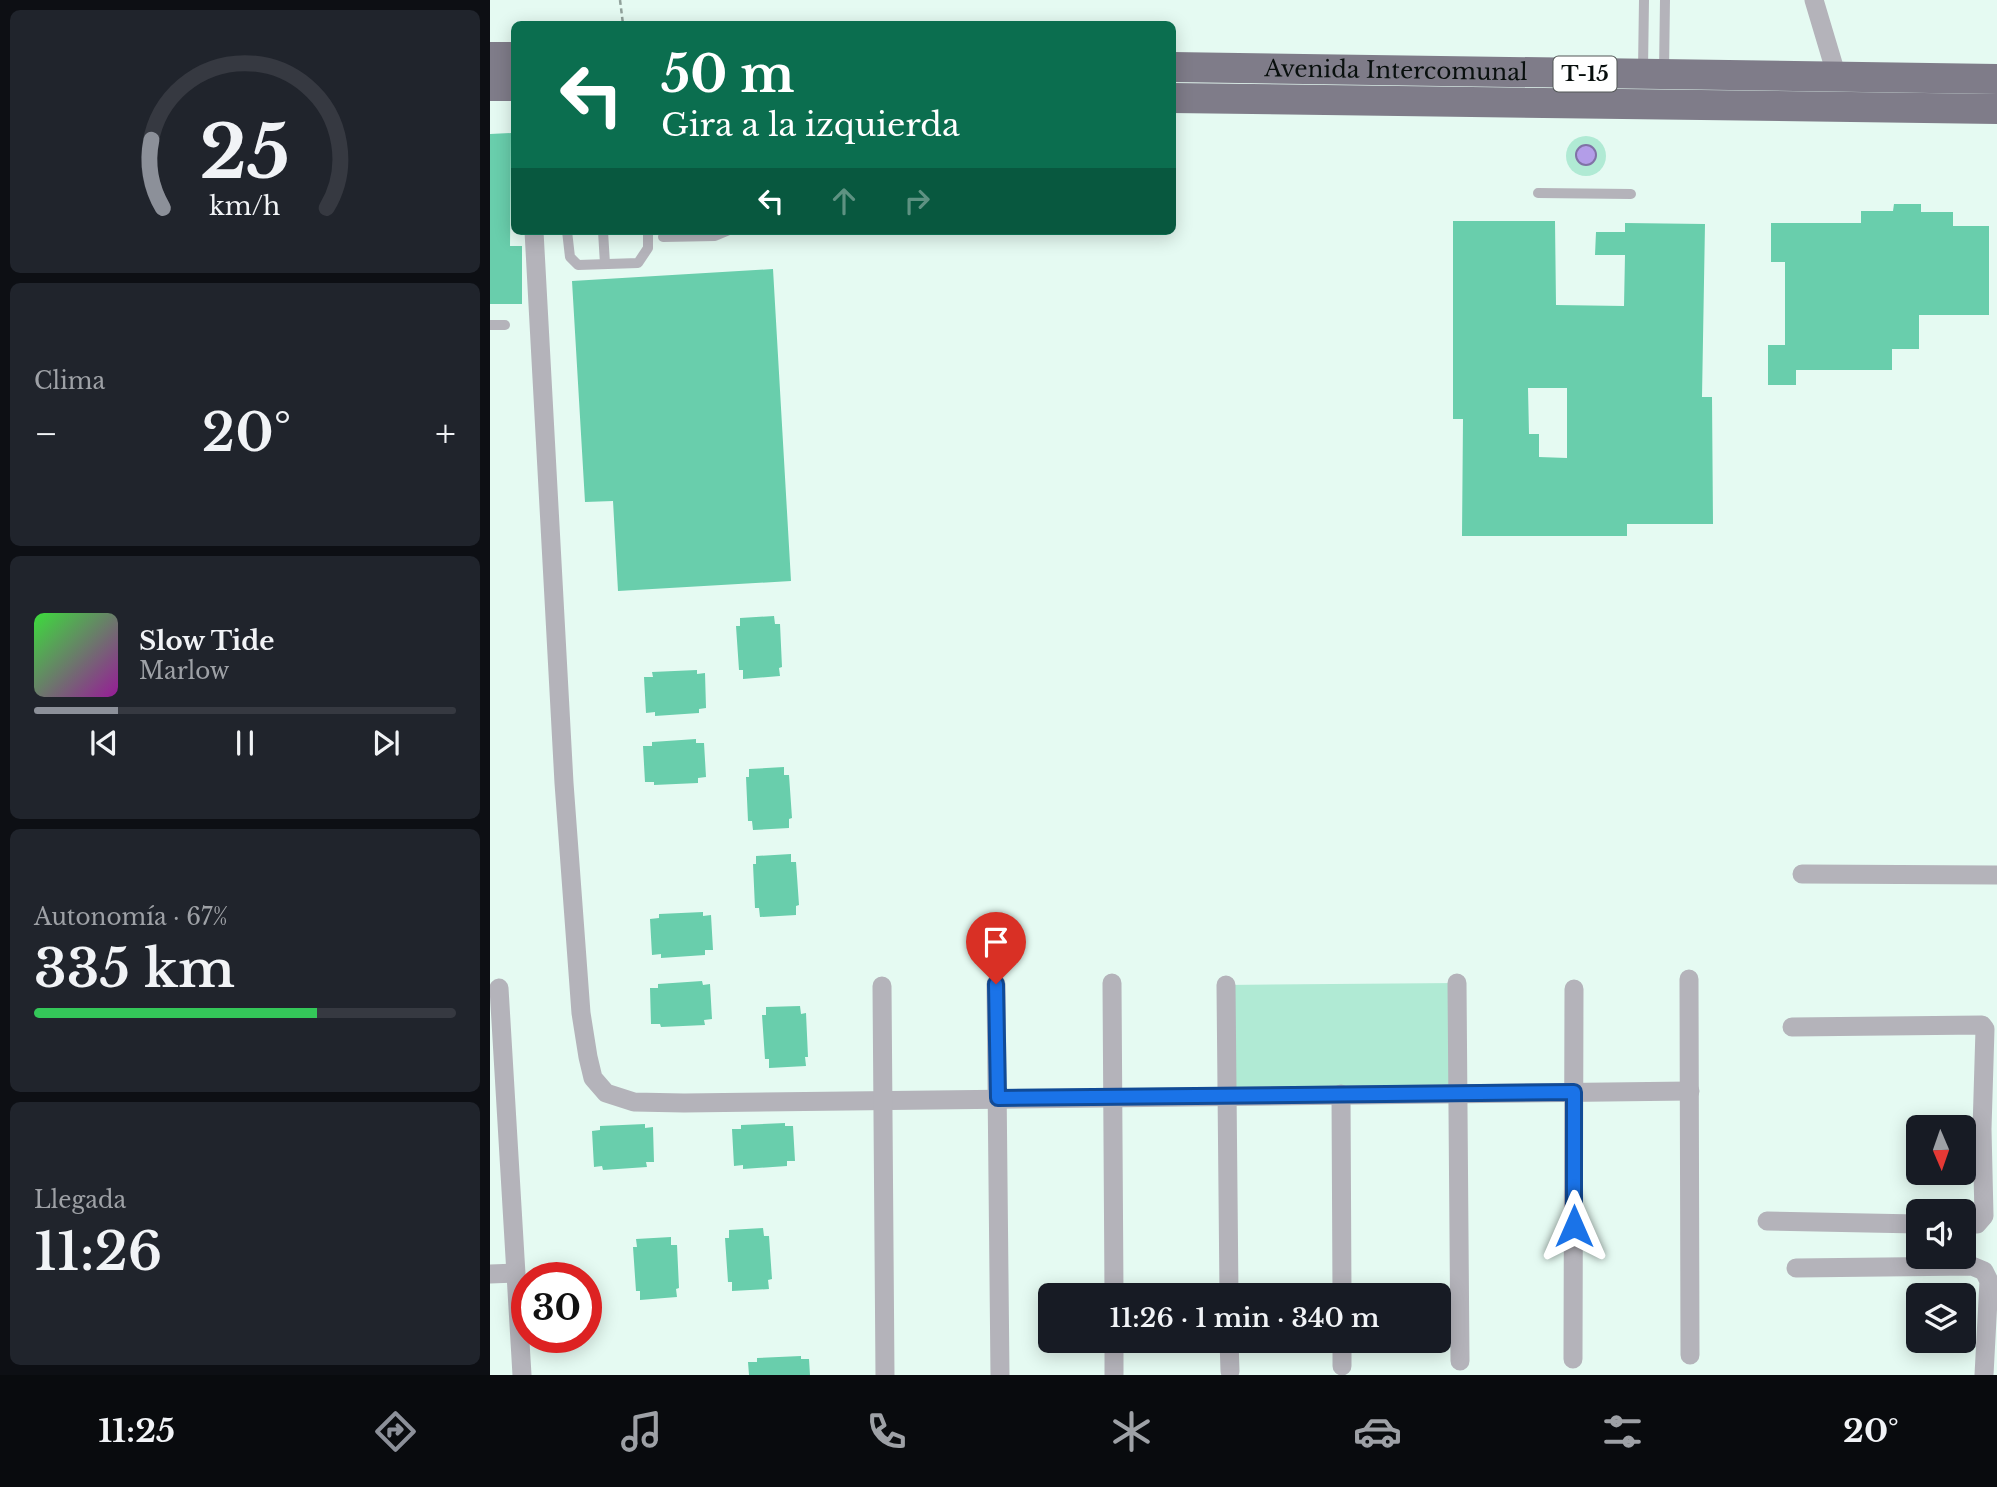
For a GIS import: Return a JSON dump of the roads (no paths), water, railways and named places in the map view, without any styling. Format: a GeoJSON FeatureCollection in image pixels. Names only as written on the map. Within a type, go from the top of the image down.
{"type":"FeatureCollection","features":[{"type":"Feature","properties":{"kind":"main road"},"geometry":{"type":"LineString","coordinates":[[490,57],[511,57]]}},
{"type":"Feature","properties":{"kind":"main road","name":"Avenida Intercomunal"},"geometry":{"type":"LineString","coordinates":[[1176,67],[1997,79]]}},
{"type":"Feature","properties":{"kind":"main road"},"geometry":{"type":"LineString","coordinates":[[490,86],[511,86]]}},
{"type":"Feature","properties":{"kind":"main road","name":"Avenida Intercomunal"},"geometry":{"type":"LineString","coordinates":[[1176,98],[1997,109]]}},
{"type":"Feature","properties":{"kind":"street"},"geometry":{"type":"LineString","coordinates":[[1814,0],[1837,77]]}},
{"type":"Feature","properties":{"kind":"street"},"geometry":{"type":"LineString","coordinates":[[534,235],[564,783],[581,1013],[593,1078],[606,1093],[634,1102],[1690,1091]]}},
{"type":"Feature","properties":{"kind":"street"},"geometry":{"type":"LineString","coordinates":[[1802,874],[1997,876]]}},
{"type":"Feature","properties":{"kind":"street"},"geometry":{"type":"LineString","coordinates":[[1689,979],[1690,1355]]}},
{"type":"Feature","properties":{"kind":"street"},"geometry":{"type":"LineString","coordinates":[[1112,983],[1114,1283]]}},
{"type":"Feature","properties":{"kind":"street"},"geometry":{"type":"LineString","coordinates":[[1457,983],[1460,1361]]}},
{"type":"Feature","properties":{"kind":"street"},"geometry":{"type":"LineString","coordinates":[[996,984],[1000,1375]]}},
{"type":"Feature","properties":{"kind":"street"},"geometry":{"type":"LineString","coordinates":[[1226,985],[1229,1283]]}},
{"type":"Feature","properties":{"kind":"street"},"geometry":{"type":"LineString","coordinates":[[882,986],[885,1375]]}},
{"type":"Feature","properties":{"kind":"street"},"geometry":{"type":"LineString","coordinates":[[499,988],[513,1262]]}},
{"type":"Feature","properties":{"kind":"street"},"geometry":{"type":"LineString","coordinates":[[1573,1359],[1574,989]]}},
{"type":"Feature","properties":{"kind":"street"},"geometry":{"type":"LineString","coordinates":[[1792,1027],[1982,1025],[1985,1029],[1989,1128],[1984,1216],[1976,1224]]}},
{"type":"Feature","properties":{"kind":"street"},"geometry":{"type":"LineString","coordinates":[[1341,1094],[1342,1283]]}},
{"type":"Feature","properties":{"kind":"street"},"geometry":{"type":"LineString","coordinates":[[1767,1222],[1906,1224]]}},
{"type":"Feature","properties":{"kind":"street"},"geometry":{"type":"LineString","coordinates":[[1796,1268],[1972,1266],[1984,1271],[1989,1281],[1984,1375]]}},
{"type":"Feature","properties":{"kind":"street"},"geometry":{"type":"LineString","coordinates":[[490,1274],[511,1273]]}},
{"type":"Feature","properties":{"kind":"street"},"geometry":{"type":"LineString","coordinates":[[520,1353],[522,1375]]}},
{"type":"Feature","properties":{"kind":"street"},"geometry":{"type":"LineString","coordinates":[[1114,1353],[1114,1375]]}},
{"type":"Feature","properties":{"kind":"street"},"geometry":{"type":"LineString","coordinates":[[1230,1353],[1230,1371]]}},
{"type":"Feature","properties":{"kind":"street"},"geometry":{"type":"LineString","coordinates":[[1342,1353],[1342,1366]]}},
{"type":"Feature","properties":{"kind":"lane"},"geometry":{"type":"LineString","coordinates":[[1644,0],[1654,75]]}},
{"type":"Feature","properties":{"kind":"lane"},"geometry":{"type":"LineString","coordinates":[[1654,75],[1665,0]]}},
{"type":"Feature","properties":{"kind":"lane"},"geometry":{"type":"LineString","coordinates":[[1538,193],[1631,194]]}},
{"type":"Feature","properties":{"kind":"lane"},"geometry":{"type":"LineString","coordinates":[[567,235],[570,257],[579,265],[638,263],[648,248],[648,235]]}},
{"type":"Feature","properties":{"kind":"lane"},"geometry":{"type":"LineString","coordinates":[[603,235],[605,264]]}},
{"type":"Feature","properties":{"kind":"lane"},"geometry":{"type":"LineString","coordinates":[[663,237],[717,235]]}},
{"type":"Feature","properties":{"kind":"lane"},"geometry":{"type":"LineString","coordinates":[[490,325],[505,326]]}}]}
